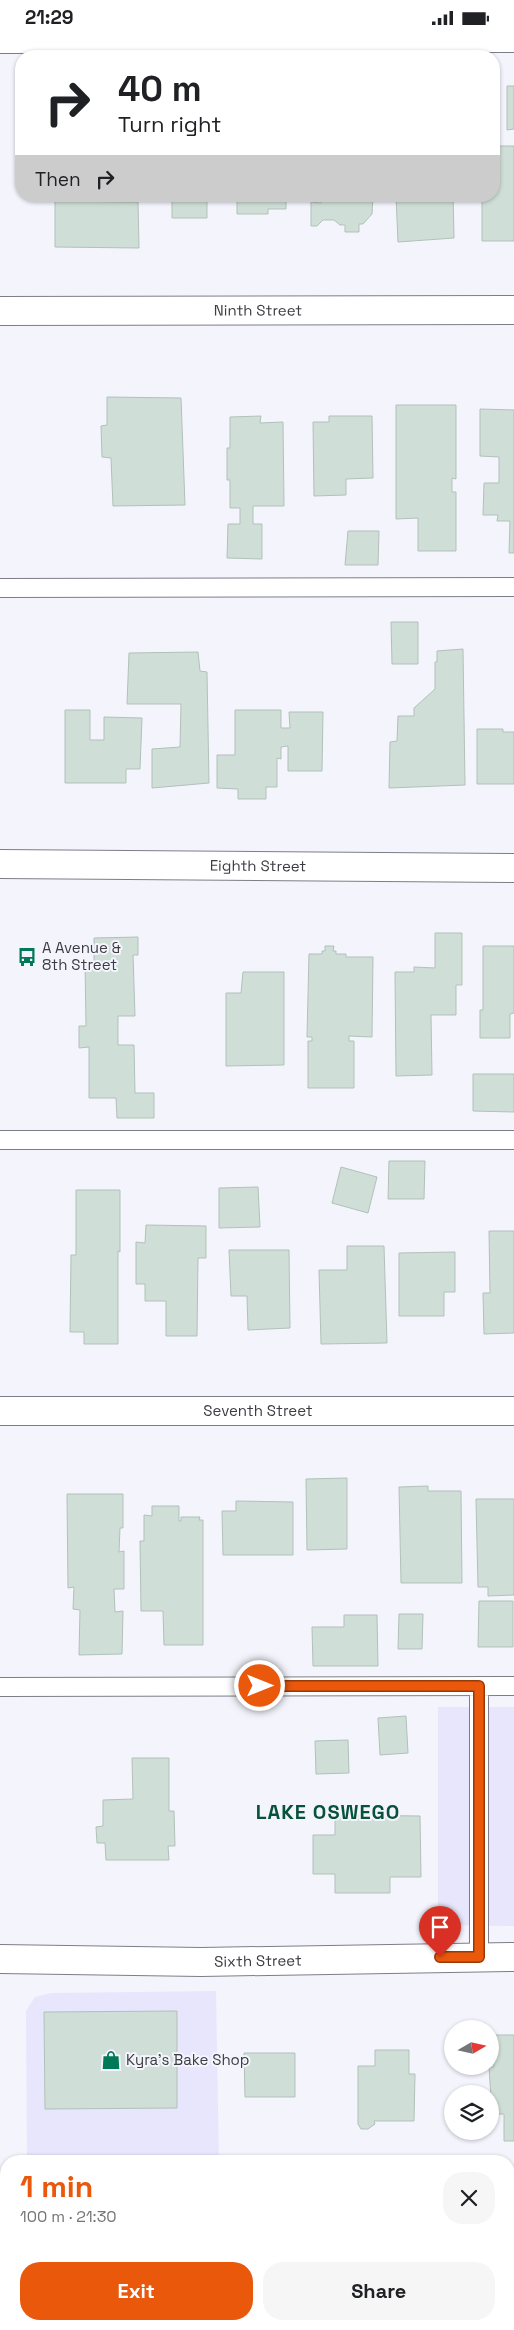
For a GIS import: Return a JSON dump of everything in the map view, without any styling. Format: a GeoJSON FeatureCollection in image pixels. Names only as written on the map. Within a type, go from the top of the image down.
{"type":"FeatureCollection","features":[{"type":"Feature","properties":{"kind":"street","name":"Ninth Street"},"geometry":{"type":"LineString","coordinates":[[0,311],[514,310]]}},
{"type":"Feature","properties":{"kind":"street","name":"Eighth Street"},"geometry":{"type":"LineString","coordinates":[[0,864],[514,868]]}},
{"type":"Feature","properties":{"kind":"street","name":"Seventh Street"},"geometry":{"type":"LineString","coordinates":[[0,1411],[514,1411]]}},
{"type":"Feature","properties":{"kind":"street","name":"Sixth Street"},"geometry":{"type":"LineString","coordinates":[[0,1959],[201,1963],[514,1957]]}},
{"type":"Feature","properties":{"kind":"lane"},"geometry":{"type":"LineString","coordinates":[[0,44],[514,43]]}},
{"type":"Feature","properties":{"kind":"lane"},"geometry":{"type":"LineString","coordinates":[[0,588],[514,587]]}},
{"type":"Feature","properties":{"kind":"lane"},"geometry":{"type":"LineString","coordinates":[[0,1141],[514,1140]]}},
{"type":"Feature","properties":{"kind":"lane"},"geometry":{"type":"LineString","coordinates":[[479,1686],[479,1957]]}},
{"type":"Feature","properties":{"kind":"lane"},"geometry":{"type":"LineString","coordinates":[[0,1687],[514,1686]]}},
{"type":"Feature","properties":{"kind":"shaded area"},"geometry":{"type":"Polygon","coordinates":[[[438,1707],[514,1707],[514,1926],[438,1925],[438,1707]]]}},
{"type":"Feature","properties":{"kind":"shaded area"},"geometry":{"type":"Polygon","coordinates":[[[216,1991],[219,2155],[27,2155],[26,2011],[35,1997],[51,1993],[216,1991]]]}},
{"type":"Feature","properties":{"kind":"building"},"geometry":{"type":"Polygon","coordinates":[[[507,86],[514,86],[514,129],[507,130],[507,86]]]}},
{"type":"Feature","properties":{"kind":"building"},"geometry":{"type":"Polygon","coordinates":[[[500,146],[514,146],[514,241],[482,241],[482,202],[500,202],[500,146]]]}},
{"type":"Feature","properties":{"kind":"building"},"geometry":{"type":"Polygon","coordinates":[[[55,202],[138,202],[139,248],[55,247],[55,202]]]}},
{"type":"Feature","properties":{"kind":"building"},"geometry":{"type":"Polygon","coordinates":[[[172,202],[207,202],[207,218],[172,218],[172,202]]]}},
{"type":"Feature","properties":{"kind":"building"},"geometry":{"type":"Polygon","coordinates":[[[237,202],[286,202],[286,209],[268,209],[268,214],[237,214],[237,202]]]}},
{"type":"Feature","properties":{"kind":"building"},"geometry":{"type":"Polygon","coordinates":[[[311,202],[373,202],[372,214],[363,224],[359,224],[359,232],[345,232],[345,225],[340,225],[334,220],[323,220],[317,226],[311,226],[311,202]]]}},
{"type":"Feature","properties":{"kind":"building"},"geometry":{"type":"Polygon","coordinates":[[[396,202],[453,202],[454,238],[398,242],[396,202]]]}},
{"type":"Feature","properties":{"kind":"building"},"geometry":{"type":"Polygon","coordinates":[[[107,397],[181,398],[185,505],[113,506],[111,458],[102,457],[101,426],[107,425],[107,397]]]}},
{"type":"Feature","properties":{"kind":"building"},"geometry":{"type":"Polygon","coordinates":[[[396,405],[456,405],[456,479],[452,478],[452,492],[456,492],[456,551],[418,551],[418,518],[396,519],[396,405]]]}},
{"type":"Feature","properties":{"kind":"building"},"geometry":{"type":"Polygon","coordinates":[[[480,409],[514,410],[514,553],[509,553],[510,521],[497,521],[498,515],[483,515],[484,483],[499,483],[499,457],[480,456],[480,409]]]}},
{"type":"Feature","properties":{"kind":"building"},"geometry":{"type":"Polygon","coordinates":[[[261,416],[260,423],[283,422],[284,506],[253,506],[253,524],[262,524],[262,559],[227,558],[228,524],[240,524],[240,508],[230,508],[230,480],[227,480],[227,448],[230,448],[230,417],[261,416]]]}},
{"type":"Feature","properties":{"kind":"building"},"geometry":{"type":"Polygon","coordinates":[[[329,416],[372,416],[373,478],[346,479],[346,495],[314,496],[313,422],[329,422],[329,416]]]}},
{"type":"Feature","properties":{"kind":"building"},"geometry":{"type":"Polygon","coordinates":[[[348,531],[379,531],[378,565],[345,565],[348,531]]]}},
{"type":"Feature","properties":{"kind":"building"},"geometry":{"type":"Polygon","coordinates":[[[391,622],[418,622],[418,664],[392,664],[391,622]]]}},
{"type":"Feature","properties":{"kind":"building"},"geometry":{"type":"Polygon","coordinates":[[[463,649],[465,785],[389,788],[390,742],[397,741],[398,716],[414,716],[414,708],[435,689],[437,651],[463,649]]]}},
{"type":"Feature","properties":{"kind":"building"},"geometry":{"type":"Polygon","coordinates":[[[198,652],[200,671],[207,672],[209,783],[152,788],[152,749],[180,747],[181,704],[127,704],[129,653],[198,652]]]}},
{"type":"Feature","properties":{"kind":"building"},"geometry":{"type":"Polygon","coordinates":[[[65,710],[90,710],[90,740],[104,740],[104,717],[142,718],[140,769],[126,769],[126,783],[65,783],[65,710]]]}},
{"type":"Feature","properties":{"kind":"building"},"geometry":{"type":"Polygon","coordinates":[[[235,710],[281,710],[281,728],[290,728],[289,712],[323,712],[322,771],[288,771],[288,746],[281,747],[281,759],[277,758],[277,787],[266,787],[266,799],[238,799],[238,789],[217,788],[217,755],[235,755],[235,710]]]}},
{"type":"Feature","properties":{"kind":"building"},"geometry":{"type":"Polygon","coordinates":[[[477,729],[503,729],[503,732],[514,732],[514,784],[477,784],[477,729]]]}},
{"type":"Feature","properties":{"kind":"building"},"geometry":{"type":"Polygon","coordinates":[[[435,933],[462,933],[462,985],[456,985],[456,1015],[431,1015],[432,1075],[396,1076],[395,972],[414,972],[414,967],[435,968],[435,933]]]}},
{"type":"Feature","properties":{"kind":"building"},"geometry":{"type":"Polygon","coordinates":[[[138,937],[138,955],[133,955],[135,1016],[118,1016],[118,1045],[134,1045],[135,1093],[154,1093],[154,1118],[117,1118],[116,1098],[89,1098],[89,1047],[79,1048],[79,1026],[86,1026],[85,961],[94,961],[94,938],[138,937]]]}},
{"type":"Feature","properties":{"kind":"building"},"geometry":{"type":"Polygon","coordinates":[[[325,946],[334,946],[333,951],[336,951],[336,954],[346,954],[346,957],[373,957],[372,1037],[349,1036],[349,1041],[354,1041],[354,1088],[308,1088],[308,1041],[312,1041],[312,1037],[307,1037],[309,954],[322,954],[322,951],[325,951],[325,946]]]}},
{"type":"Feature","properties":{"kind":"building"},"geometry":{"type":"Polygon","coordinates":[[[483,946],[514,946],[514,1013],[510,1014],[510,1038],[480,1038],[480,1010],[483,1010],[483,946]]]}},
{"type":"Feature","properties":{"kind":"building"},"geometry":{"type":"Polygon","coordinates":[[[243,972],[284,972],[284,1065],[226,1066],[226,993],[241,993],[243,972]]]}},
{"type":"Feature","properties":{"kind":"building"},"geometry":{"type":"Polygon","coordinates":[[[473,1074],[514,1074],[514,1112],[473,1111],[473,1074]]]}},
{"type":"Feature","properties":{"kind":"building"},"geometry":{"type":"Polygon","coordinates":[[[389,1161],[425,1161],[424,1199],[388,1199],[389,1161]]]}},
{"type":"Feature","properties":{"kind":"building"},"geometry":{"type":"Polygon","coordinates":[[[341,1167],[377,1177],[368,1213],[332,1203],[341,1167]]]}},
{"type":"Feature","properties":{"kind":"building"},"geometry":{"type":"Polygon","coordinates":[[[258,1187],[260,1227],[219,1228],[219,1188],[258,1187]]]}},
{"type":"Feature","properties":{"kind":"building"},"geometry":{"type":"Polygon","coordinates":[[[76,1190],[120,1190],[118,1344],[84,1344],[84,1332],[70,1332],[71,1255],[76,1255],[76,1190]]]}},
{"type":"Feature","properties":{"kind":"building"},"geometry":{"type":"Polygon","coordinates":[[[146,1225],[206,1226],[206,1258],[198,1258],[197,1336],[166,1336],[166,1301],[145,1301],[145,1284],[136,1284],[136,1242],[145,1243],[146,1225]]]}},
{"type":"Feature","properties":{"kind":"building"},"geometry":{"type":"Polygon","coordinates":[[[489,1231],[514,1231],[514,1333],[484,1334],[483,1293],[490,1293],[489,1231]]]}},
{"type":"Feature","properties":{"kind":"building"},"geometry":{"type":"Polygon","coordinates":[[[347,1246],[384,1246],[387,1343],[321,1344],[319,1270],[347,1270],[347,1246]]]}},
{"type":"Feature","properties":{"kind":"building"},"geometry":{"type":"Polygon","coordinates":[[[229,1250],[289,1250],[290,1328],[248,1330],[247,1296],[231,1296],[229,1250]]]}},
{"type":"Feature","properties":{"kind":"building"},"geometry":{"type":"Polygon","coordinates":[[[455,1252],[455,1292],[444,1292],[444,1316],[399,1316],[399,1253],[455,1252]]]}},
{"type":"Feature","properties":{"kind":"building"},"geometry":{"type":"Polygon","coordinates":[[[347,1478],[347,1549],[307,1550],[306,1479],[347,1478]]]}},
{"type":"Feature","properties":{"kind":"building"},"geometry":{"type":"Polygon","coordinates":[[[428,1486],[428,1491],[461,1491],[462,1583],[401,1583],[399,1487],[428,1486]]]}},
{"type":"Feature","properties":{"kind":"building"},"geometry":{"type":"Polygon","coordinates":[[[67,1494],[123,1494],[123,1528],[120,1528],[119,1552],[124,1551],[124,1589],[114,1589],[115,1612],[123,1611],[122,1654],[79,1655],[80,1610],[73,1609],[74,1587],[68,1588],[67,1494]]]}},
{"type":"Feature","properties":{"kind":"building"},"geometry":{"type":"Polygon","coordinates":[[[476,1499],[514,1499],[514,1595],[488,1596],[488,1587],[478,1587],[476,1499]]]}},
{"type":"Feature","properties":{"kind":"building"},"geometry":{"type":"Polygon","coordinates":[[[236,1501],[293,1502],[293,1555],[223,1555],[222,1511],[236,1511],[236,1501]]]}},
{"type":"Feature","properties":{"kind":"building"},"geometry":{"type":"Polygon","coordinates":[[[152,1506],[179,1506],[179,1521],[181,1521],[181,1517],[200,1517],[199,1520],[203,1520],[203,1645],[164,1645],[163,1611],[141,1611],[140,1541],[144,1541],[144,1515],[152,1516],[152,1506]]]}},
{"type":"Feature","properties":{"kind":"building"},"geometry":{"type":"Polygon","coordinates":[[[479,1601],[513,1601],[513,1647],[478,1647],[479,1601]]]}},
{"type":"Feature","properties":{"kind":"building"},"geometry":{"type":"Polygon","coordinates":[[[399,1614],[423,1614],[422,1649],[398,1649],[399,1614]]]}},
{"type":"Feature","properties":{"kind":"building"},"geometry":{"type":"Polygon","coordinates":[[[344,1615],[377,1615],[378,1666],[313,1666],[312,1627],[344,1627],[344,1615]]]}},
{"type":"Feature","properties":{"kind":"building"},"geometry":{"type":"Polygon","coordinates":[[[406,1716],[408,1753],[380,1755],[378,1718],[406,1716]]]}},
{"type":"Feature","properties":{"kind":"building"},"geometry":{"type":"Polygon","coordinates":[[[348,1740],[349,1773],[316,1774],[315,1741],[348,1740]]]}},
{"type":"Feature","properties":{"kind":"building"},"geometry":{"type":"Polygon","coordinates":[[[132,1758],[169,1758],[169,1811],[174,1811],[175,1846],[168,1846],[169,1860],[106,1860],[105,1843],[97,1843],[96,1827],[103,1826],[103,1800],[133,1799],[132,1758]]]}},
{"type":"Feature","properties":{"kind":"building"},"geometry":{"type":"Polygon","coordinates":[[[335,1815],[420,1816],[421,1877],[390,1877],[390,1893],[335,1893],[335,1874],[313,1874],[313,1835],[335,1835],[335,1815]]]}},
{"type":"Feature","properties":{"kind":"building","name":"Kyra's Bake Shop"},"geometry":{"type":"Polygon","coordinates":[[[177,2011],[177,2108],[45,2109],[44,2012],[177,2011]]]}},
{"type":"Feature","properties":{"kind":"building"},"geometry":{"type":"Polygon","coordinates":[[[499,2035],[514,2035],[514,2141],[504,2141],[504,2114],[499,2114],[499,2085],[490,2085],[490,2075],[499,2075],[499,2035]]]}},
{"type":"Feature","properties":{"kind":"building"},"geometry":{"type":"Polygon","coordinates":[[[375,2050],[409,2050],[409,2074],[415,2074],[414,2121],[374,2121],[375,2124],[368,2129],[361,2129],[358,2124],[358,2066],[375,2066],[375,2050]]]}},
{"type":"Feature","properties":{"kind":"building"},"geometry":{"type":"Polygon","coordinates":[[[244,2053],[295,2053],[295,2097],[245,2097],[244,2053]]]}},
{"type":"Feature","properties":{"kind":"place","name":"A Avenue & 8th Street"},"geometry":{"type":"Point","coordinates":[27,957]}},
{"type":"Feature","properties":{"kind":"place","name":"Kyra's Bake Shop"},"geometry":{"type":"Point","coordinates":[111,2060]}},
{"type":"Feature","properties":{"kind":"district","name":"LAKE OSWEGO"},"geometry":{"type":"Point","coordinates":[328,1812]}},
{"type":"Feature","properties":{"kind":"route"},"geometry":{"type":"LineString","coordinates":[[260,1686],[479,1686],[479,1957],[440,1957]]}}]}
